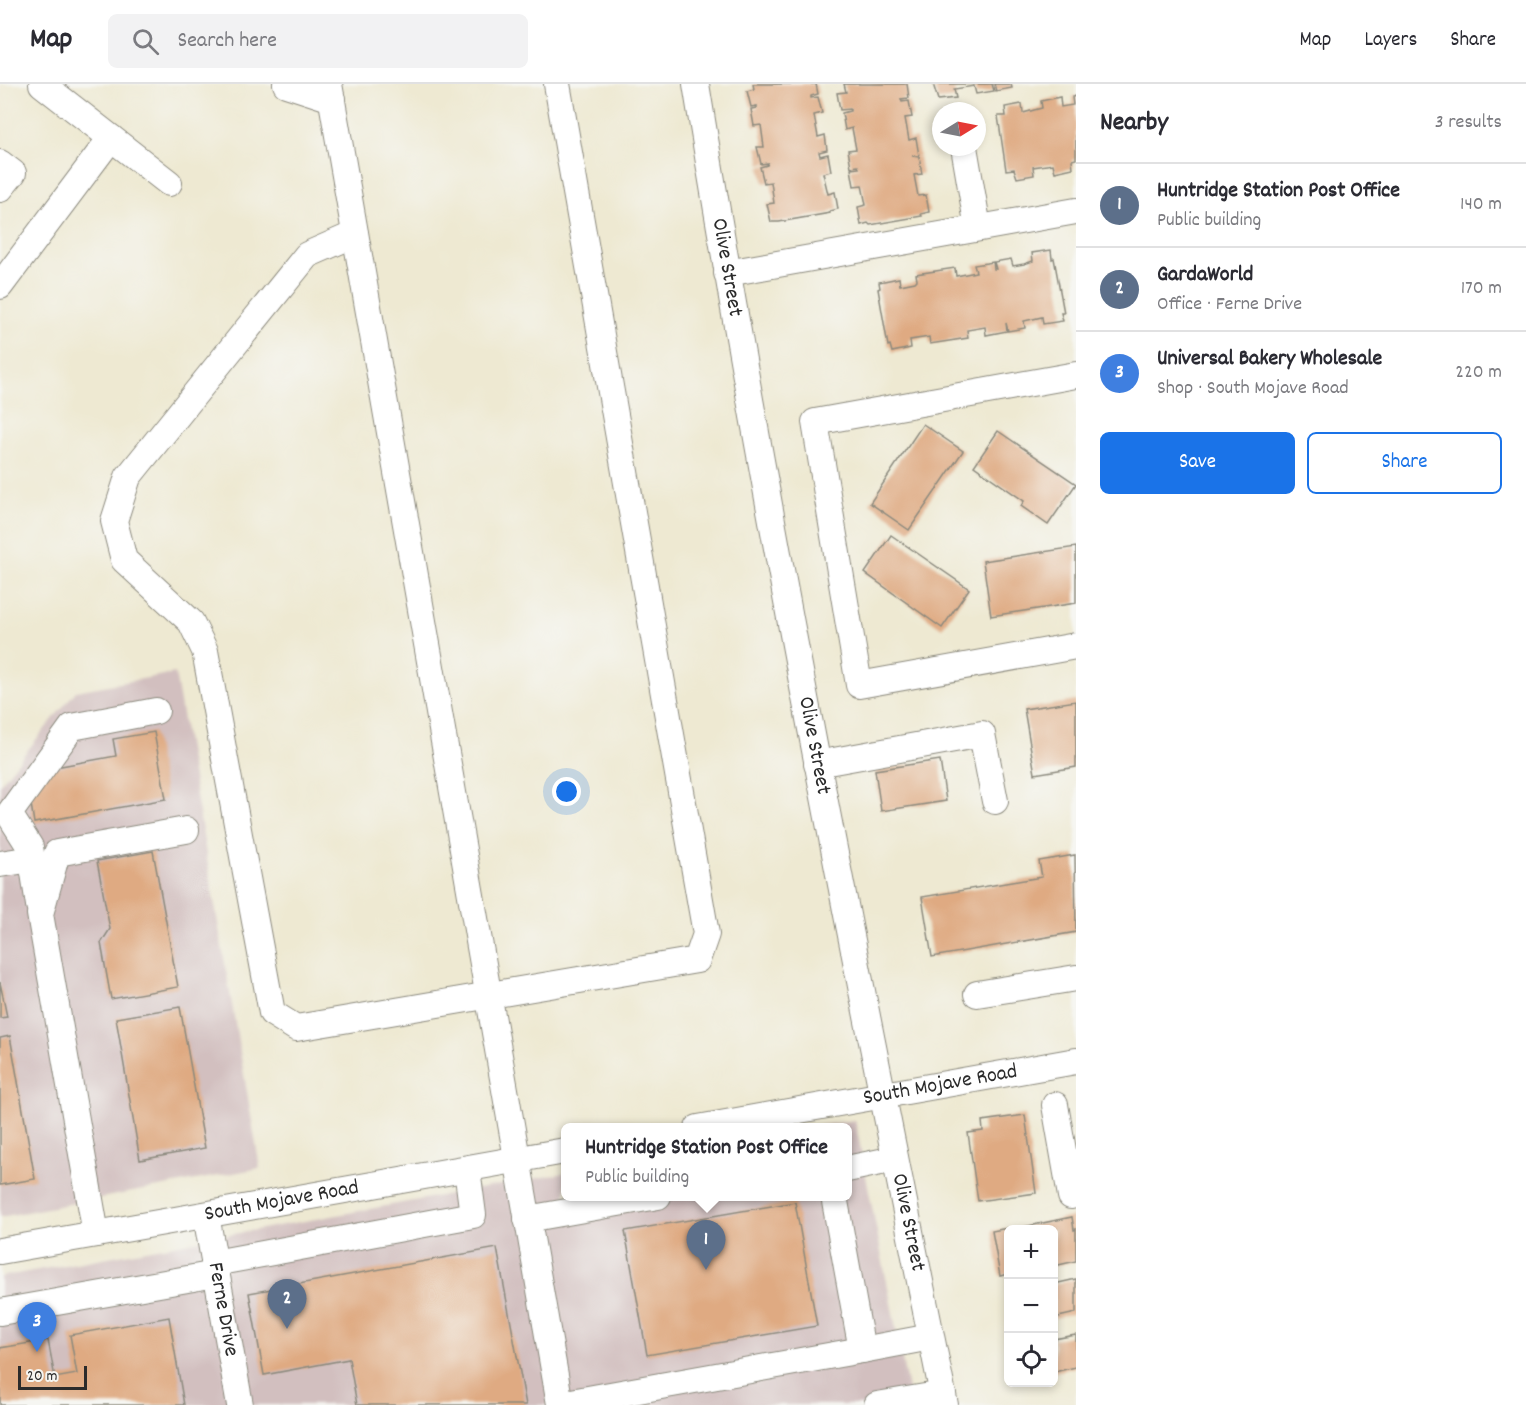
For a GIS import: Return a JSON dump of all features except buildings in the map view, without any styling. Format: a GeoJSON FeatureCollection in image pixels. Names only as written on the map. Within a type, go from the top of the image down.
{"type":"FeatureCollection","features":[{"type":"Feature","properties":{"kind":"street"},"geometry":{"type":"LineString","coordinates":[[42,84],[169,183]]}},
{"type":"Feature","properties":{"kind":"street"},"geometry":{"type":"LineString","coordinates":[[286,84],[330,91],[560,1404],[931,1336]]}},
{"type":"Feature","properties":{"kind":"street"},"geometry":{"type":"LineString","coordinates":[[355,234],[307,255],[128,477],[114,522],[124,560],[191,622],[205,651],[272,1013],[296,1028],[697,960],[706,934],[556,84]]}},
{"type":"Feature","properties":{"kind":"street","name":"Olive Street"},"geometry":{"type":"LineString","coordinates":[[696,84],[727,273],[817,764],[944,1400]]}},
{"type":"Feature","properties":{"kind":"street"},"geometry":{"type":"LineString","coordinates":[[0,286],[111,138]]}},
{"type":"Feature","properties":{"kind":"street"},"geometry":{"type":"LineString","coordinates":[[966,156],[978,228]]}},
{"type":"Feature","properties":{"kind":"street"},"geometry":{"type":"LineString","coordinates":[[0,163],[13,173],[0,189]]}},
{"type":"Feature","properties":{"kind":"street"},"geometry":{"type":"LineString","coordinates":[[727,273],[1076,211]]}},
{"type":"Feature","properties":{"kind":"street"},"geometry":{"type":"LineString","coordinates":[[1076,375],[815,422],[859,685],[1076,646]]}},
{"type":"Feature","properties":{"kind":"street"},"geometry":{"type":"LineString","coordinates":[[96,1234],[30,847],[9,814],[72,727],[156,711]]}},
{"type":"Feature","properties":{"kind":"street"},"geometry":{"type":"LineString","coordinates":[[817,764],[982,734],[995,801]]}},
{"type":"Feature","properties":{"kind":"street"},"geometry":{"type":"LineString","coordinates":[[40,914],[57,853],[186,830]]}},
{"type":"Feature","properties":{"kind":"street"},"geometry":{"type":"LineString","coordinates":[[0,864],[32,859]]}},
{"type":"Feature","properties":{"kind":"street"},"geometry":{"type":"LineString","coordinates":[[977,994],[1076,978]]}},
{"type":"Feature","properties":{"kind":"street","name":"South Mojave Road"},"geometry":{"type":"LineString","coordinates":[[726,1123],[1076,1061]]}},
{"type":"Feature","properties":{"kind":"street"},"geometry":{"type":"LineString","coordinates":[[1055,1105],[1071,1162],[1071,1196]]}},
{"type":"Feature","properties":{"kind":"street","name":"South Mojave Road"},"geometry":{"type":"LineString","coordinates":[[0,1251],[561,1152]]}},
{"type":"Feature","properties":{"kind":"street"},"geometry":{"type":"LineString","coordinates":[[852,1168],[895,1159]]}},
{"type":"Feature","properties":{"kind":"street"},"geometry":{"type":"LineString","coordinates":[[0,1312],[473,1215],[467,1169]]}},
{"type":"Feature","properties":{"kind":"street"},"geometry":{"type":"LineString","coordinates":[[527,1219],[634,1201]]}},
{"type":"Feature","properties":{"kind":"street"},"geometry":{"type":"LineString","coordinates":[[835,1201],[862,1350]]}},
{"type":"Feature","properties":{"kind":"street","name":"Ferne Drive"},"geometry":{"type":"LineString","coordinates":[[206,1215],[240,1405]]}},
{"type":"Feature","properties":{"kind":"street"},"geometry":{"type":"LineString","coordinates":[[877,1405],[944,1400]]}},
{"type":"Feature","properties":{"kind":"shaded area"},"geometry":{"type":"Polygon","coordinates":[[[175,673],[260,1168],[0,1217],[0,784],[76,691],[175,673]]]}},
{"type":"Feature","properties":{"kind":"shaded area"},"geometry":{"type":"Polygon","coordinates":[[[855,1120],[911,1405],[0,1405],[0,1277],[561,1174],[561,1201],[852,1201],[852,1123],[837,1123],[855,1120]]]}},
{"type":"Feature","properties":{"kind":"place","name":"Huntridge Station Post Office"},"geometry":{"type":"Point","coordinates":[706,1270]}},
{"type":"Feature","properties":{"kind":"place","name":"GardaWorld"},"geometry":{"type":"Point","coordinates":[287,1329]}},
{"type":"Feature","properties":{"kind":"place","name":"Universal Bakery Wholesale"},"geometry":{"type":"Point","coordinates":[37,1352]}}]}
